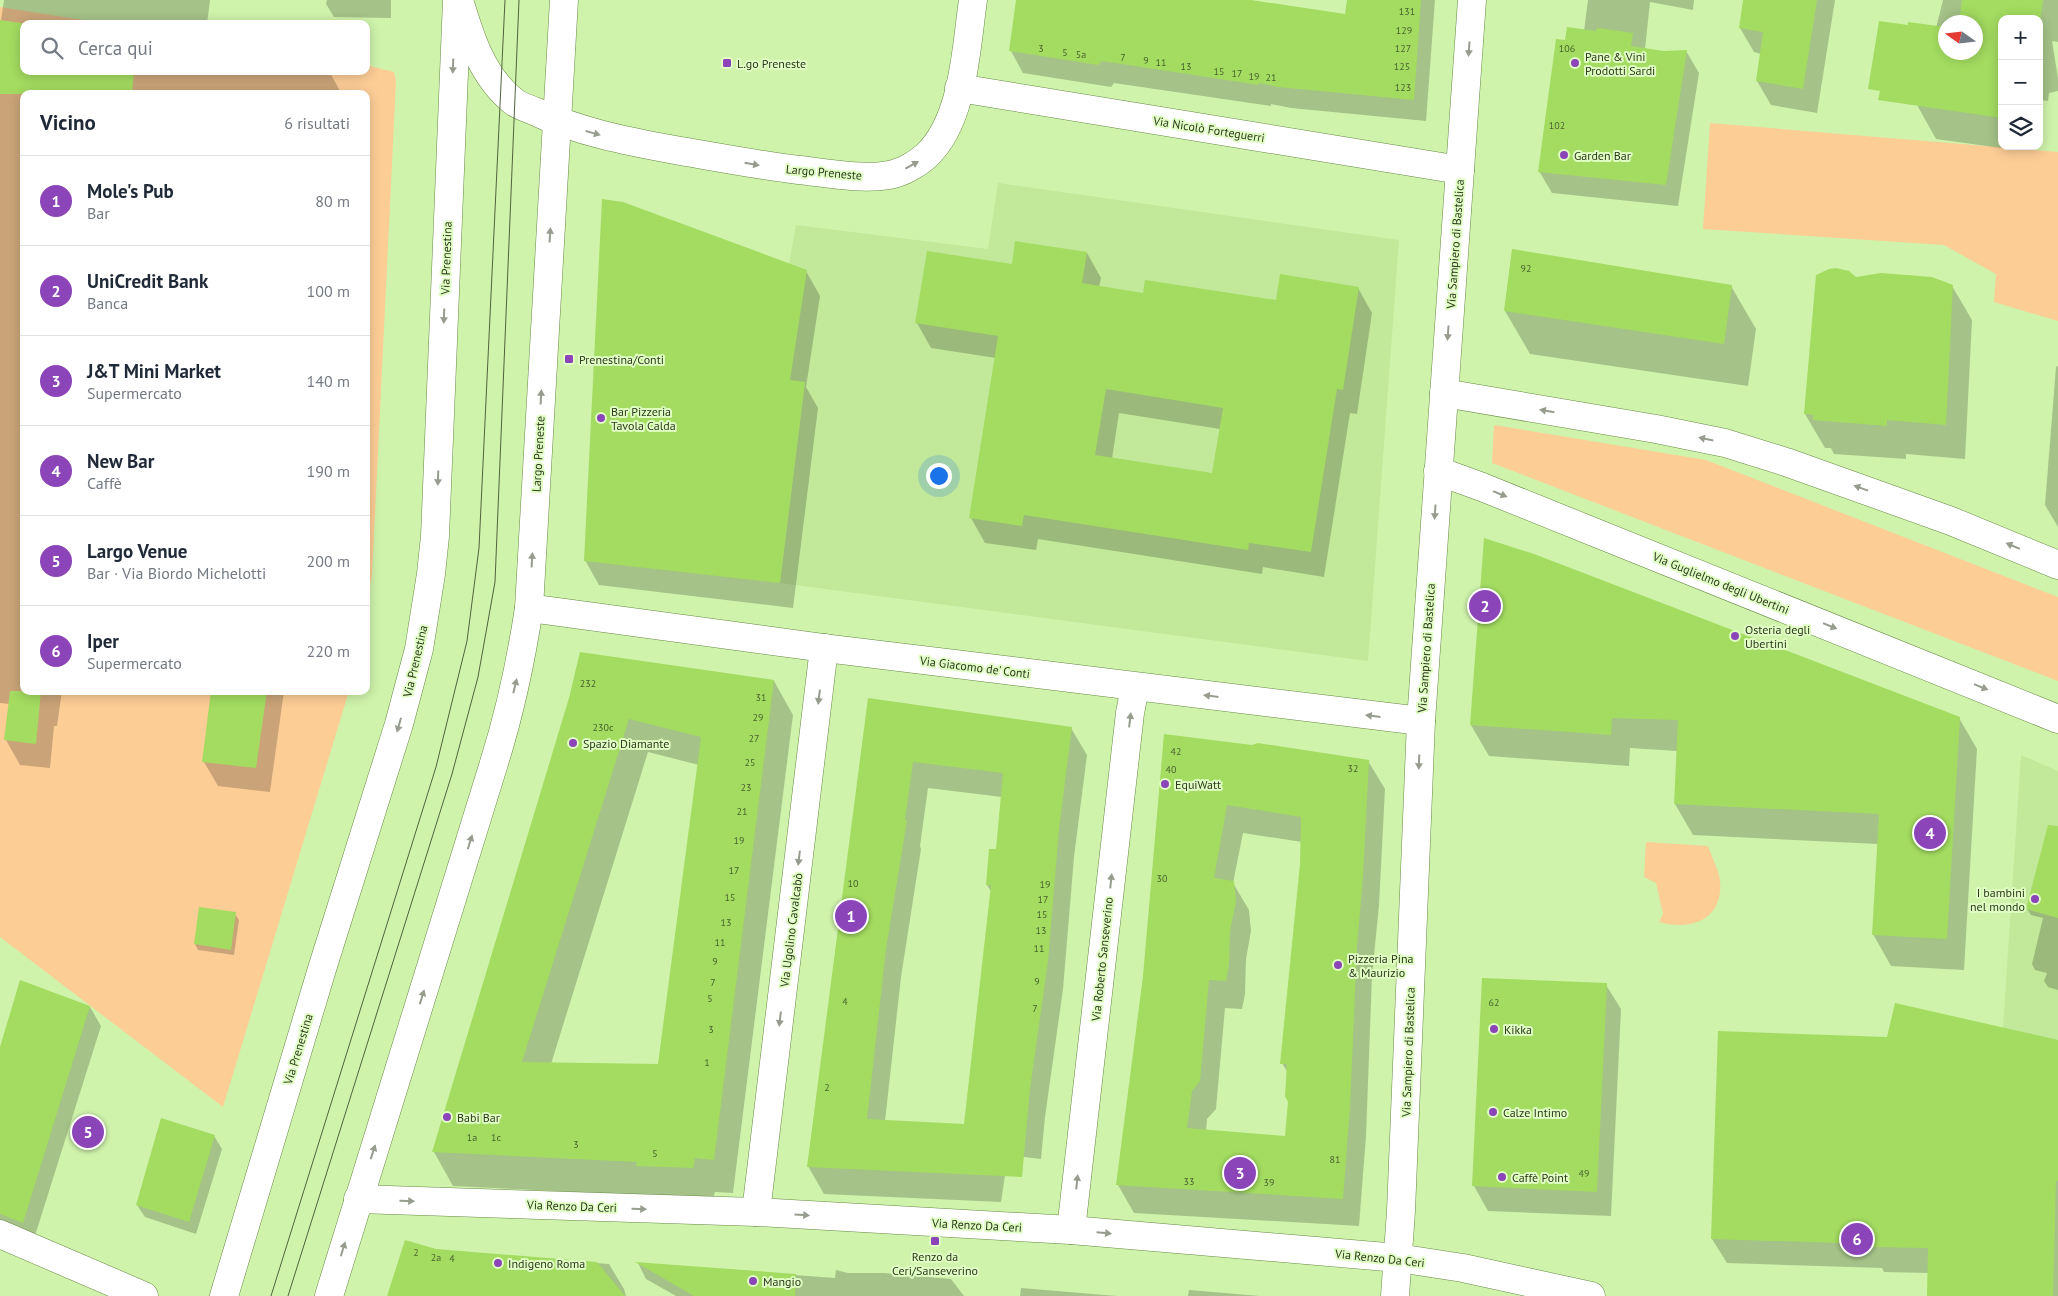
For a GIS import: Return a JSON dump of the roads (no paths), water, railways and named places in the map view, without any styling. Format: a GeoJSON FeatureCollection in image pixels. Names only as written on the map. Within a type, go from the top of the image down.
{"type":"FeatureCollection","features":[{"type":"Feature","properties":{"kind":"street","name":"Largo Preneste"},"geometry":{"type":"LineString","coordinates":[[458,0],[479,57],[500,90],[515,103],[556,120],[608,137],[757,164],[822,173],[866,176],[890,175],[914,165],[937,144],[952,114],[959,88],[973,0]]}},
{"type":"Feature","properties":{"kind":"street","name":"Via Prenestina"},"geometry":{"type":"LineString","coordinates":[[224,1296],[322,969],[400,724],[419,648],[426,610],[435,536],[458,0]]}},
{"type":"Feature","properties":{"kind":"street","name":"Largo Preneste"},"geometry":{"type":"LineString","coordinates":[[529,608],[564,0]]}},
{"type":"Feature","properties":{"kind":"street","name":"Via Sampiero di Bastelica"},"geometry":{"type":"LineString","coordinates":[[1395,1296],[1421,721],[1472,0]]}},
{"type":"Feature","properties":{"kind":"street","name":"Via Nicolò Forteguerri"},"geometry":{"type":"LineString","coordinates":[[959,88],[1460,170]]}},
{"type":"Feature","properties":{"kind":"street"},"geometry":{"type":"LineString","coordinates":[[1444,394],[1656,429],[1725,443],[1786,462],[1911,506],[2058,565]]}},
{"type":"Feature","properties":{"kind":"street","name":"Via Guglielmo degli Ubertini"},"geometry":{"type":"LineString","coordinates":[[1438,471],[2058,719]]}},
{"type":"Feature","properties":{"kind":"street","name":"Via Giacomo de' Conti"},"geometry":{"type":"LineString","coordinates":[[529,608],[824,648],[1421,721]]}},
{"type":"Feature","properties":{"kind":"street"},"geometry":{"type":"LineString","coordinates":[[329,1296],[506,725],[520,667],[529,608]]}},
{"type":"Feature","properties":{"kind":"street","name":"Via Ugolino Cavalcabò"},"geometry":{"type":"LineString","coordinates":[[756,1212],[824,648]]}},
{"type":"Feature","properties":{"kind":"street","name":"Via Roberto Sanseverino"},"geometry":{"type":"LineString","coordinates":[[1071,1230],[1130,714],[1135,687]]}},
{"type":"Feature","properties":{"kind":"street","name":"Via Renzo Da Ceri"},"geometry":{"type":"LineString","coordinates":[[358,1199],[756,1212],[1071,1230],[1398,1258],[1463,1268],[1591,1296]]}},
{"type":"Feature","properties":{"kind":"street"},"geometry":{"type":"LineString","coordinates":[[0,1234],[144,1296]]}},
{"type":"Feature","properties":{"kind":"tram line"},"geometry":{"type":"LineString","coordinates":[[271,1296],[436,767],[467,641],[479,548],[505,0]]}},
{"type":"Feature","properties":{"kind":"tram line"},"geometry":{"type":"LineString","coordinates":[[288,1296],[452,774],[478,677],[495,582],[519,0]]}},
{"type":"Feature","properties":{"kind":"place","name":"L.go Preneste"},"geometry":{"type":"Point","coordinates":[727,63]}},
{"type":"Feature","properties":{"kind":"place","name":"Pane & Vini Prodotti Sardi"},"geometry":{"type":"Point","coordinates":[1575,63]}},
{"type":"Feature","properties":{"kind":"place","name":"Garden Bar"},"geometry":{"type":"Point","coordinates":[1564,155]}},
{"type":"Feature","properties":{"kind":"place","name":"Prenestina/Conti"},"geometry":{"type":"Point","coordinates":[569,359]}},
{"type":"Feature","properties":{"kind":"place","name":"Bar Pizzeria Tavola Calda"},"geometry":{"type":"Point","coordinates":[601,418]}},
{"type":"Feature","properties":{"kind":"place","name":"UniCredit Bank"},"geometry":{"type":"Point","coordinates":[1485,606]}},
{"type":"Feature","properties":{"kind":"place","name":"Osteria degli Ubertini"},"geometry":{"type":"Point","coordinates":[1735,636]}},
{"type":"Feature","properties":{"kind":"place","name":"Spazio Diamante"},"geometry":{"type":"Point","coordinates":[573,743]}},
{"type":"Feature","properties":{"kind":"place","name":"EquiWatt"},"geometry":{"type":"Point","coordinates":[1165,784]}},
{"type":"Feature","properties":{"kind":"place","name":"New Bar"},"geometry":{"type":"Point","coordinates":[1930,833]}},
{"type":"Feature","properties":{"kind":"place","name":"I bambini nel mondo"},"geometry":{"type":"Point","coordinates":[2035,899]}},
{"type":"Feature","properties":{"kind":"place","name":"Mole's Pub"},"geometry":{"type":"Point","coordinates":[851,916]}},
{"type":"Feature","properties":{"kind":"place","name":"Pizzeria Pina & Maurizio"},"geometry":{"type":"Point","coordinates":[1338,965]}},
{"type":"Feature","properties":{"kind":"place","name":"Kikka"},"geometry":{"type":"Point","coordinates":[1494,1029]}},
{"type":"Feature","properties":{"kind":"place","name":"Calze Intimo"},"geometry":{"type":"Point","coordinates":[1493,1112]}},
{"type":"Feature","properties":{"kind":"place","name":"Babi Bar"},"geometry":{"type":"Point","coordinates":[447,1117]}},
{"type":"Feature","properties":{"kind":"place","name":"Largo Venue"},"geometry":{"type":"Point","coordinates":[88,1132]}},
{"type":"Feature","properties":{"kind":"place","name":"J&T Mini Market"},"geometry":{"type":"Point","coordinates":[1240,1173]}},
{"type":"Feature","properties":{"kind":"place","name":"Caffè Point"},"geometry":{"type":"Point","coordinates":[1502,1177]}},
{"type":"Feature","properties":{"kind":"place","name":"Iper"},"geometry":{"type":"Point","coordinates":[1857,1239]}},
{"type":"Feature","properties":{"kind":"place","name":"Renzo da Ceri/Sanseverino"},"geometry":{"type":"Point","coordinates":[935,1241]}},
{"type":"Feature","properties":{"kind":"place","name":"Indigeno Roma"},"geometry":{"type":"Point","coordinates":[498,1263]}},
{"type":"Feature","properties":{"kind":"place","name":"Mangio"},"geometry":{"type":"Point","coordinates":[753,1281]}}]}
